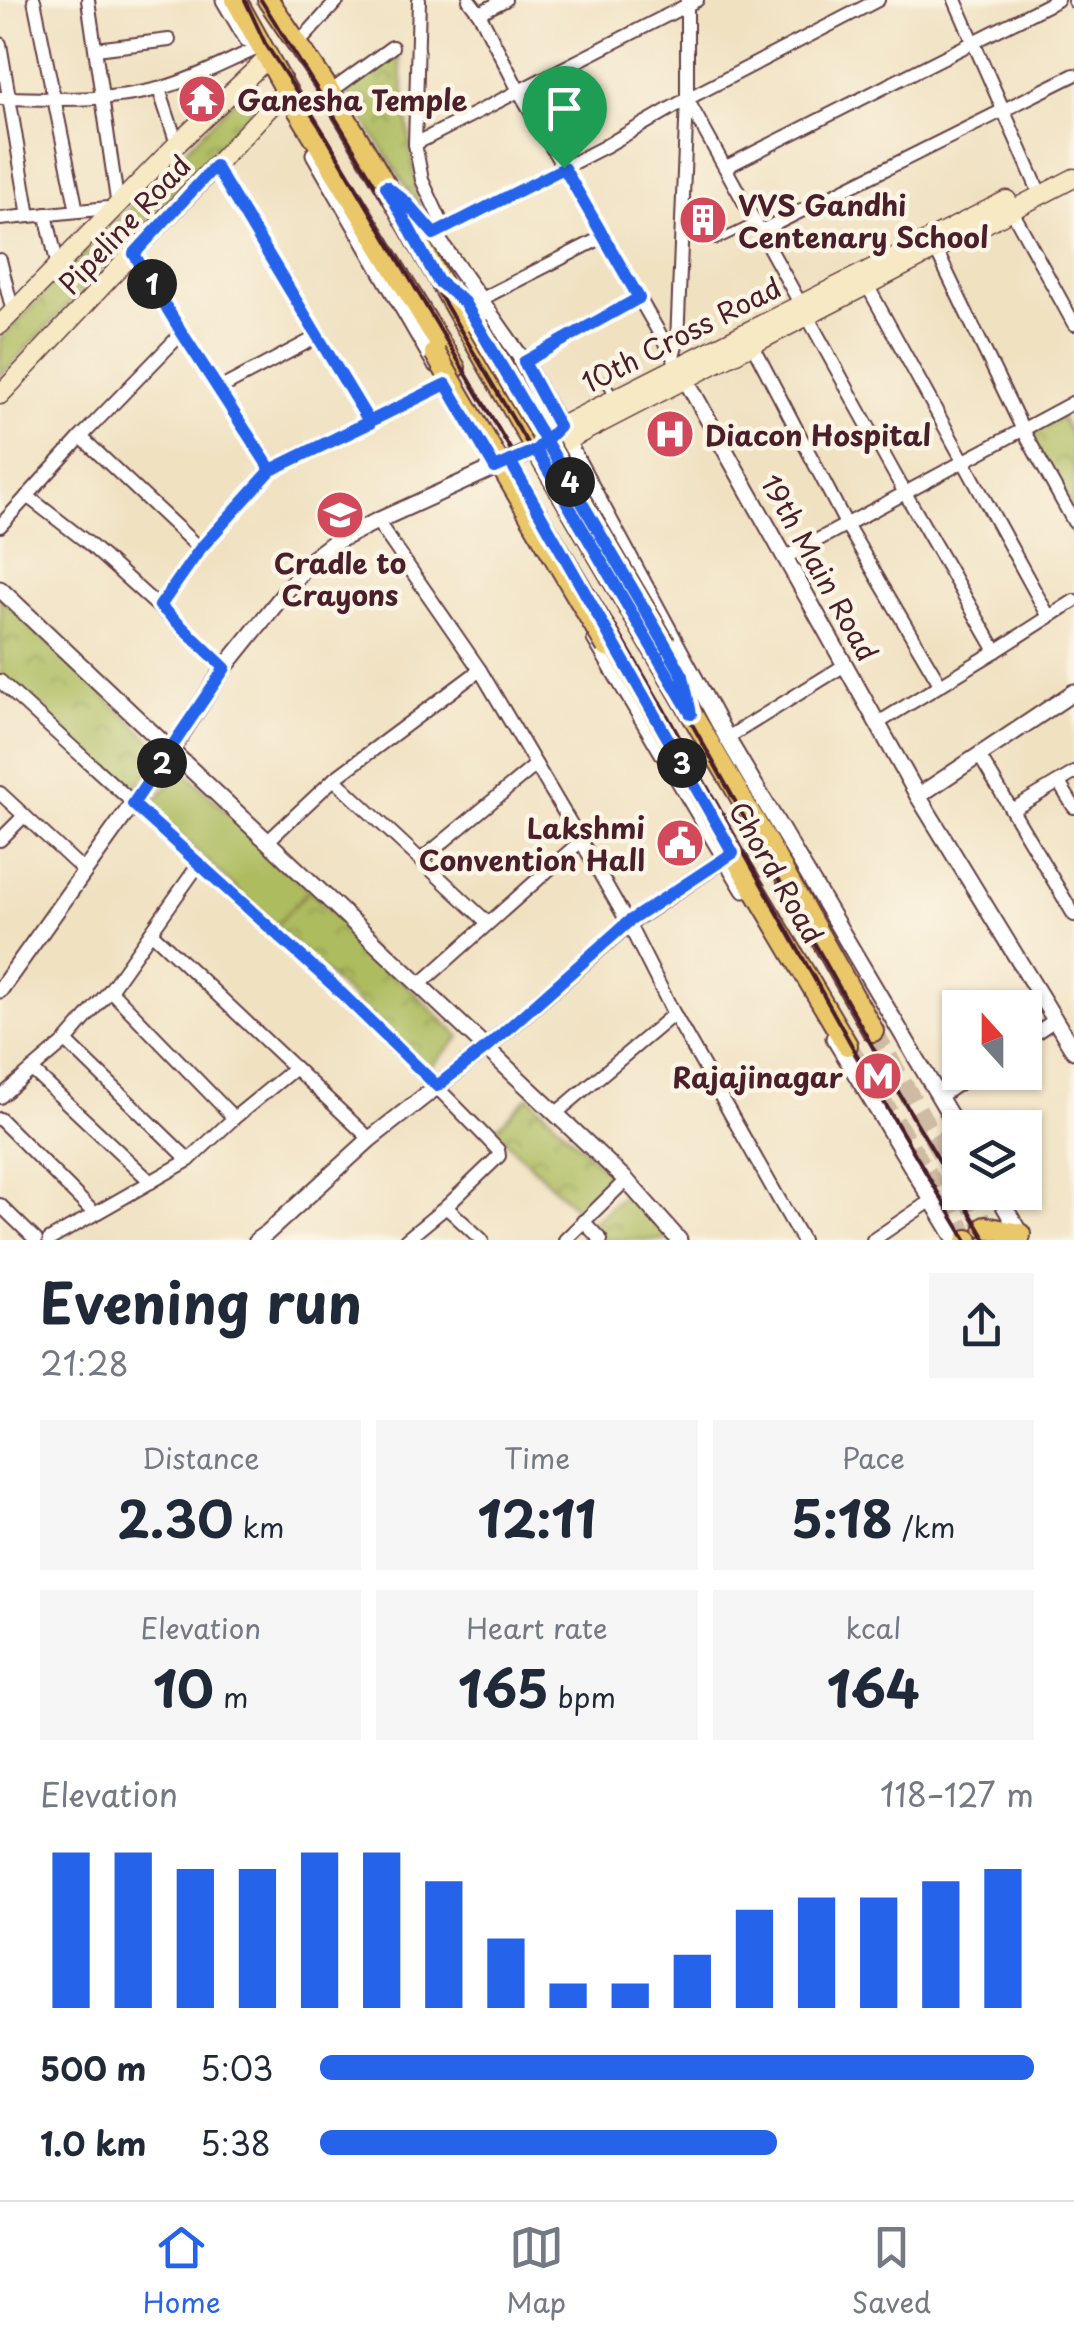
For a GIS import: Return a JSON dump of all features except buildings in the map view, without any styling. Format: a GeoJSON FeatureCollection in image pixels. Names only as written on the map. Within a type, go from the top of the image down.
{"type":"FeatureCollection","features":[{"type":"Feature","properties":{"kind":"main road","name":"Chord Road"},"geometry":{"type":"LineString","coordinates":[[236,0],[284,93],[417,303],[502,464],[648,704],[728,856],[848,1045]]}},
{"type":"Feature","properties":{"kind":"main road","name":"Chord Road"},"geometry":{"type":"LineString","coordinates":[[268,0],[330,92],[386,186],[873,1031]]}},
{"type":"Feature","properties":{"kind":"main road","name":"Pipeline Road"},"geometry":{"type":"LineString","coordinates":[[6,318],[118,207],[262,54]]}},
{"type":"Feature","properties":{"kind":"main road","name":"Pipeline Road"},"geometry":{"type":"LineString","coordinates":[[0,395],[284,93]]}},
{"type":"Feature","properties":{"kind":"main road","name":"10th Cross Road"},"geometry":{"type":"LineString","coordinates":[[502,464],[536,450],[679,367],[752,344],[804,310],[868,285],[1012,211],[1074,165]]}},
{"type":"Feature","properties":{"kind":"main road","name":"10th Cross Road"},"geometry":{"type":"LineString","coordinates":[[562,434],[615,399],[804,310],[1038,190],[1074,178]]}},
{"type":"Feature","properties":{"kind":"main road"},"geometry":{"type":"LineString","coordinates":[[438,281],[464,302],[665,644],[683,676],[691,714]]}},
{"type":"Feature","properties":{"kind":"main road"},"geometry":{"type":"LineString","coordinates":[[417,303],[424,335],[631,688],[648,704]]}},
{"type":"Feature","properties":{"kind":"main road"},"geometry":{"type":"LineString","coordinates":[[976,1237],[1022,1237]]}},
{"type":"Feature","properties":{"kind":"street"},"geometry":{"type":"LineString","coordinates":[[34,0],[77,211]]}},
{"type":"Feature","properties":{"kind":"street"},"geometry":{"type":"LineString","coordinates":[[0,219],[118,207],[88,0]]}},
{"type":"Feature","properties":{"kind":"street"},"geometry":{"type":"LineString","coordinates":[[5,98],[102,98],[159,89],[262,54],[224,0]]}},
{"type":"Feature","properties":{"kind":"street"},"geometry":{"type":"LineString","coordinates":[[297,45],[338,0]]}},
{"type":"Feature","properties":{"kind":"street"},"geometry":{"type":"LineString","coordinates":[[420,0],[415,144],[422,180],[440,232],[878,0]]}},
{"type":"Feature","properties":{"kind":"street","name":"19th Main Road"},"geometry":{"type":"LineString","coordinates":[[469,0],[918,796],[1074,1052]]}},
{"type":"Feature","properties":{"kind":"street"},"geometry":{"type":"LineString","coordinates":[[479,13],[506,0]]}},
{"type":"Feature","properties":{"kind":"street"},"geometry":{"type":"LineString","coordinates":[[955,0],[1038,190]]}},
{"type":"Feature","properties":{"kind":"street"},"geometry":{"type":"LineString","coordinates":[[726,167],[1057,0]]}},
{"type":"Feature","properties":{"kind":"street"},"geometry":{"type":"LineString","coordinates":[[415,144],[690,2],[679,367]]}},
{"type":"Feature","properties":{"kind":"street"},"geometry":{"type":"LineString","coordinates":[[96,49],[170,40]]}},
{"type":"Feature","properties":{"kind":"street"},"geometry":{"type":"LineString","coordinates":[[0,44],[5,98],[29,216]]}},
{"type":"Feature","properties":{"kind":"street"},"geometry":{"type":"LineString","coordinates":[[330,92],[392,46]]}},
{"type":"Feature","properties":{"kind":"street"},"geometry":{"type":"LineString","coordinates":[[759,227],[1074,75]]}},
{"type":"Feature","properties":{"kind":"street"},"geometry":{"type":"LineString","coordinates":[[159,89],[178,144]]}},
{"type":"Feature","properties":{"kind":"street"},"geometry":{"type":"LineString","coordinates":[[284,93],[446,384],[502,464],[956,1240]]}},
{"type":"Feature","properties":{"kind":"street"},"geometry":{"type":"LineString","coordinates":[[687,99],[996,652]]}},
{"type":"Feature","properties":{"kind":"street"},"geometry":{"type":"LineString","coordinates":[[215,166],[370,423]]}},
{"type":"Feature","properties":{"kind":"street","name":"Chord Road"},"geometry":{"type":"LineString","coordinates":[[386,186],[440,232],[479,300],[524,362],[727,738],[947,1110]]}},
{"type":"Feature","properties":{"kind":"street"},"geometry":{"type":"LineString","coordinates":[[1012,211],[1074,324]]}},
{"type":"Feature","properties":{"kind":"street"},"geometry":{"type":"LineString","coordinates":[[46,214],[58,267]]}},
{"type":"Feature","properties":{"kind":"street"},"geometry":{"type":"LineString","coordinates":[[479,300],[604,238]]}},
{"type":"Feature","properties":{"kind":"street"},"geometry":{"type":"LineString","coordinates":[[936,250],[1023,430],[1074,522]]}},
{"type":"Feature","properties":{"kind":"street"},"geometry":{"type":"LineString","coordinates":[[134,254],[271,470]]}},
{"type":"Feature","properties":{"kind":"street"},"geometry":{"type":"LineString","coordinates":[[0,260],[6,318]]}},
{"type":"Feature","properties":{"kind":"street"},"geometry":{"type":"LineString","coordinates":[[868,285],[1048,617]]}},
{"type":"Feature","properties":{"kind":"street"},"geometry":{"type":"LineString","coordinates":[[524,362],[639,298]]}},
{"type":"Feature","properties":{"kind":"street"},"geometry":{"type":"LineString","coordinates":[[0,526],[182,333]]}},
{"type":"Feature","properties":{"kind":"street"},"geometry":{"type":"LineString","coordinates":[[219,389],[319,336]]}},
{"type":"Feature","properties":{"kind":"street"},"geometry":{"type":"LineString","coordinates":[[752,344],[846,524],[940,684]]}},
{"type":"Feature","properties":{"kind":"street"},"geometry":{"type":"LineString","coordinates":[[160,606],[200,549],[271,470],[446,384]]}},
{"type":"Feature","properties":{"kind":"street"},"geometry":{"type":"LineString","coordinates":[[786,557],[1074,402]]}},
{"type":"Feature","properties":{"kind":"street"},"geometry":{"type":"LineString","coordinates":[[81,437],[200,549]]}},
{"type":"Feature","properties":{"kind":"street"},"geometry":{"type":"LineString","coordinates":[[0,990],[172,750],[225,668],[312,559],[333,542],[502,464]]}},
{"type":"Feature","properties":{"kind":"street"},"geometry":{"type":"LineString","coordinates":[[27,496],[88,543],[225,668]]}},
{"type":"Feature","properties":{"kind":"street"},"geometry":{"type":"LineString","coordinates":[[378,521],[480,670],[628,922],[674,1014],[802,1240]]}},
{"type":"Feature","properties":{"kind":"street"},"geometry":{"type":"LineString","coordinates":[[0,589],[626,1180],[678,1240]]}},
{"type":"Feature","properties":{"kind":"street"},"geometry":{"type":"LineString","coordinates":[[878,722],[1074,601]]}},
{"type":"Feature","properties":{"kind":"street"},"geometry":{"type":"LineString","coordinates":[[727,738],[846,664]]}},
{"type":"Feature","properties":{"kind":"street"},"geometry":{"type":"LineString","coordinates":[[268,841],[334,778],[480,670]]}},
{"type":"Feature","properties":{"kind":"street"},"geometry":{"type":"LineString","coordinates":[[0,681],[332,984],[500,1152],[446,1207],[406,1240]]}},
{"type":"Feature","properties":{"kind":"street"},"geometry":{"type":"LineString","coordinates":[[918,796],[1074,692]]}},
{"type":"Feature","properties":{"kind":"street"},"geometry":{"type":"LineString","coordinates":[[979,755],[1074,915]]}},
{"type":"Feature","properties":{"kind":"street"},"geometry":{"type":"LineString","coordinates":[[421,860],[536,765]]}},
{"type":"Feature","properties":{"kind":"street"},"geometry":{"type":"LineString","coordinates":[[1012,810],[1074,773]]}},
{"type":"Feature","properties":{"kind":"street"},"geometry":{"type":"LineString","coordinates":[[334,778],[488,923]]}},
{"type":"Feature","properties":{"kind":"street"},"geometry":{"type":"LineString","coordinates":[[1059,782],[1074,808]]}},
{"type":"Feature","properties":{"kind":"street"},"geometry":{"type":"LineString","coordinates":[[0,793],[84,871]]}},
{"type":"Feature","properties":{"kind":"street"},"geometry":{"type":"LineString","coordinates":[[0,840],[24,816]]}},
{"type":"Feature","properties":{"kind":"street"},"geometry":{"type":"LineString","coordinates":[[418,986],[581,842]]}},
{"type":"Feature","properties":{"kind":"street"},"geometry":{"type":"LineString","coordinates":[[265,1238],[370,1140],[486,1048],[628,922],[728,856]]}},
{"type":"Feature","properties":{"kind":"street"},"geometry":{"type":"LineString","coordinates":[[0,1098],[66,1041],[110,990],[199,864]]}},
{"type":"Feature","properties":{"kind":"street"},"geometry":{"type":"LineString","coordinates":[[151,932],[370,1140]]}},
{"type":"Feature","properties":{"kind":"street"},"geometry":{"type":"LineString","coordinates":[[110,990],[234,1118]]}},
{"type":"Feature","properties":{"kind":"street"},"geometry":{"type":"LineString","coordinates":[[556,1114],[674,1014]]}},
{"type":"Feature","properties":{"kind":"street"},"geometry":{"type":"LineString","coordinates":[[1042,1029],[1055,1020]]}},
{"type":"Feature","properties":{"kind":"street"},"geometry":{"type":"LineString","coordinates":[[66,1041],[189,1160]]}},
{"type":"Feature","properties":{"kind":"street"},"geometry":{"type":"LineString","coordinates":[[49,1240],[189,1160],[294,1068]]}},
{"type":"Feature","properties":{"kind":"street"},"geometry":{"type":"LineString","coordinates":[[32,1070],[150,1182]]}},
{"type":"Feature","properties":{"kind":"street"},"geometry":{"type":"LineString","coordinates":[[939,1097],[949,1090]]}},
{"type":"Feature","properties":{"kind":"street"},"geometry":{"type":"LineString","coordinates":[[0,1119],[95,1214]]}},
{"type":"Feature","properties":{"kind":"street"},"geometry":{"type":"LineString","coordinates":[[564,1240],[626,1180]]}},
{"type":"Feature","properties":{"kind":"street"},"geometry":{"type":"LineString","coordinates":[[874,1240],[932,1200]]}},
{"type":"Feature","properties":{"kind":"street"},"geometry":{"type":"LineString","coordinates":[[0,1205],[36,1240]]}},
{"type":"Feature","properties":{"kind":"street"},"geometry":{"type":"LineString","coordinates":[[446,1207],[482,1240]]}},
{"type":"Feature","properties":{"kind":"street"},"geometry":{"type":"LineString","coordinates":[[1006,1210],[1022,1237]]}},
{"type":"Feature","properties":{"kind":"street"},"geometry":{"type":"LineString","coordinates":[[584,1221],[601,1240]]}},
{"type":"Feature","properties":{"kind":"lane"},"geometry":{"type":"LineString","coordinates":[[716,241],[759,227]]}},
{"type":"Feature","properties":{"kind":"lane"},"geometry":{"type":"LineString","coordinates":[[605,380],[615,399]]}},
{"type":"Feature","properties":{"kind":"green space"},"geometry":{"type":"Polygon","coordinates":[[[398,47],[419,208],[344,87],[398,47]]]}},
{"type":"Feature","properties":{"kind":"green space"},"geometry":{"type":"Polygon","coordinates":[[[245,89],[258,104],[0,377],[0,339],[245,89]]]}},
{"type":"Feature","properties":{"kind":"green space"},"geometry":{"type":"Polygon","coordinates":[[[1061,417],[1074,440],[1074,511],[1030,434],[1061,417]]]}},
{"type":"Feature","properties":{"kind":"green space"},"geometry":{"type":"Polygon","coordinates":[[[0,596],[164,752],[129,797],[0,675],[0,596]]]}},
{"type":"Feature","properties":{"kind":"green space"},"geometry":{"type":"Polygon","coordinates":[[[183,770],[309,890],[275,926],[149,806],[183,770]]]}},
{"type":"Feature","properties":{"kind":"green space"},"geometry":{"type":"Polygon","coordinates":[[[309,890],[460,1037],[428,1069],[275,926],[309,890]]]}},
{"type":"Feature","properties":{"kind":"green space"},"geometry":{"type":"Polygon","coordinates":[[[529,1096],[613,1178],[579,1212],[495,1130],[529,1096]]]}},
{"type":"Feature","properties":{"kind":"green space"},"geometry":{"type":"Polygon","coordinates":[[[629,1190],[674,1240],[604,1240],[590,1225],[629,1190]]]}},
{"type":"Feature","properties":{"kind":"tunnel"},"geometry":{"type":"LineString","coordinates":[[873,1031],[942,1154]]}},
{"type":"Feature","properties":{"kind":"tunnel"},"geometry":{"type":"LineString","coordinates":[[847,1045],[968,1240]]}},
{"type":"Feature","properties":{"kind":"tunnel"},"geometry":{"type":"LineString","coordinates":[[975,1210],[985,1227]]}},
{"type":"Feature","properties":{"kind":"railway"},"geometry":{"type":"LineString","coordinates":[[245,0],[265,43],[327,138],[663,708],[871,1080],[966,1240]]}},
{"type":"Feature","properties":{"kind":"railway"},"geometry":{"type":"LineString","coordinates":[[261,0],[342,129],[678,699],[886,1071],[986,1240]]}},
{"type":"Feature","properties":{"kind":"place","name":"Ganesha Temple"},"geometry":{"type":"Point","coordinates":[202,99]}},
{"type":"Feature","properties":{"kind":"place","name":"VVS Gandhi Centenary School"},"geometry":{"type":"Point","coordinates":[703,220]}},
{"type":"Feature","properties":{"kind":"place","name":"Diacon Hospital"},"geometry":{"type":"Point","coordinates":[670,434]}},
{"type":"Feature","properties":{"kind":"place","name":"Cradle to Crayons"},"geometry":{"type":"Point","coordinates":[340,515]}},
{"type":"Feature","properties":{"kind":"place","name":"Lakshmi Convention Hall"},"geometry":{"type":"Point","coordinates":[680,843]}},
{"type":"Feature","properties":{"kind":"place","name":"Rajajinagar"},"geometry":{"type":"Point","coordinates":[878,1076]}},
{"type":"Feature","properties":{"kind":"route"},"geometry":{"type":"LineString","coordinates":[[564,168],[434,234],[386,186],[438,281],[464,302],[516,392],[556,458],[665,644],[683,676],[691,714],[536,450],[510,461],[733,853],[628,922],[486,1048],[437,1086],[332,984],[133,804],[225,668],[160,606],[200,549],[271,470],[370,423],[215,166],[134,254],[271,470],[370,423],[446,384],[495,468],[536,450],[559,427],[524,362],[639,298],[564,168]]}}]}
